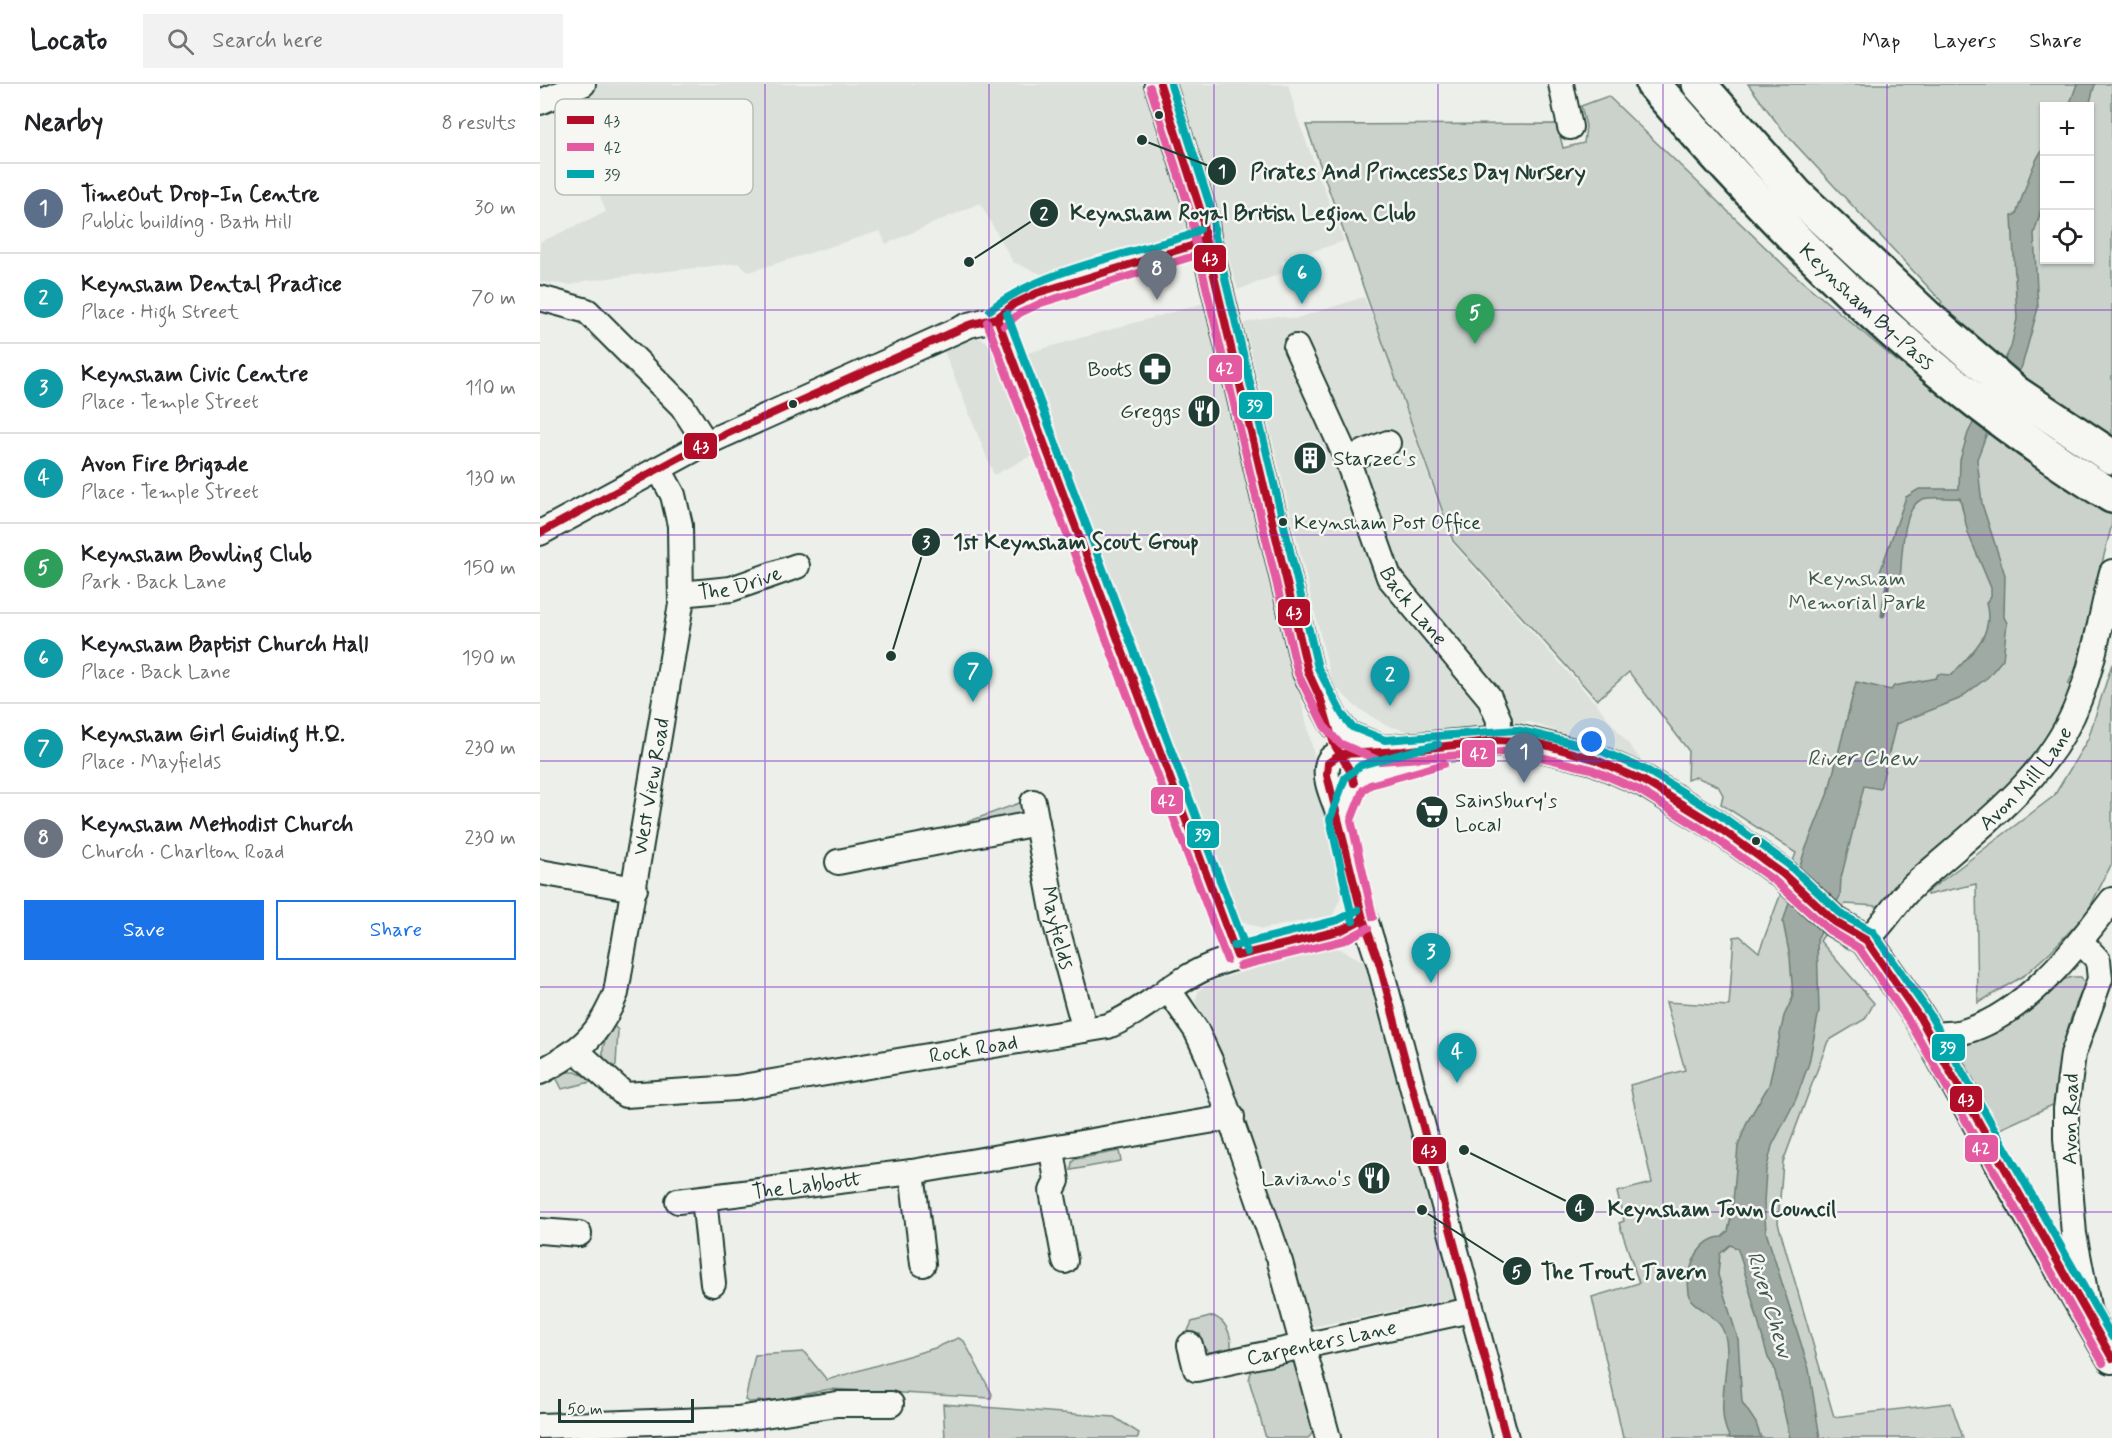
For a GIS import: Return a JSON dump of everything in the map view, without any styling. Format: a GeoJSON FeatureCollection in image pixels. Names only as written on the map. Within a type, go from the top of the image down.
{"type":"FeatureCollection","features":[{"type":"Feature","properties":{"kind":"highway","name":"Keynsham By-Pass"},"geometry":{"type":"LineString","coordinates":[[1653,84],[1778,223],[1909,347],[2000,422],[2112,496]]}},
{"type":"Feature","properties":{"kind":"highway","name":"Keynsham By-Pass"},"geometry":{"type":"LineString","coordinates":[[1699,84],[1796,194],[1927,317],[2016,393],[2112,457]]}},
{"type":"Feature","properties":{"kind":"main road"},"geometry":{"type":"LineString","coordinates":[[1160,84],[1202,215],[1205,238],[1308,672],[1321,700],[1346,736],[1383,751],[1490,741],[1534,742],[1594,759],[1642,780],[1714,824],[1783,874],[1835,922],[1866,940],[1878,961],[1920,1018],[2090,1323],[2111,1355]]}},
{"type":"Feature","properties":{"kind":"street"},"geometry":{"type":"LineString","coordinates":[[540,102],[583,84]]}},
{"type":"Feature","properties":{"kind":"street"},"geometry":{"type":"LineString","coordinates":[[1561,84],[1570,127]]}},
{"type":"Feature","properties":{"kind":"street"},"geometry":{"type":"LineString","coordinates":[[540,533],[706,443],[969,325],[997,318],[1014,304],[1037,293],[1191,246],[1205,238]]}},
{"type":"Feature","properties":{"kind":"street"},"geometry":{"type":"LineString","coordinates":[[540,298],[587,311],[682,406],[706,443]]}},
{"type":"Feature","properties":{"kind":"street"},"geometry":{"type":"LineString","coordinates":[[997,318],[1238,956]]}},
{"type":"Feature","properties":{"kind":"street","name":"Back Lane"},"geometry":{"type":"LineString","coordinates":[[1296,346],[1347,459],[1389,577],[1489,697],[1499,720],[1490,741]]}},
{"type":"Feature","properties":{"kind":"street"},"geometry":{"type":"LineString","coordinates":[[1347,459],[1388,443]]}},
{"type":"Feature","properties":{"kind":"street","name":"West View Road"},"geometry":{"type":"LineString","coordinates":[[540,1072],[577,1051],[590,1040],[606,1018],[616,993],[635,889],[681,594],[680,525],[673,495],[659,469]]}},
{"type":"Feature","properties":{"kind":"street","name":"The Drive"},"geometry":{"type":"LineString","coordinates":[[681,594],[731,589],[797,566]]}},
{"type":"Feature","properties":{"kind":"street","name":"Avon Mill Lane"},"geometry":{"type":"LineString","coordinates":[[1866,940],[1880,928],[1911,888],[1976,831],[2043,764],[2079,701],[2112,572]]}},
{"type":"Feature","properties":{"kind":"street"},"geometry":{"type":"LineString","coordinates":[[1321,700],[1327,726],[1354,783]]}},
{"type":"Feature","properties":{"kind":"street"},"geometry":{"type":"LineString","coordinates":[[1340,819],[1354,783],[1376,771],[1490,741]]}},
{"type":"Feature","properties":{"kind":"street"},"geometry":{"type":"LineString","coordinates":[[1383,751],[1341,754],[1333,757],[1328,763],[1327,775],[1340,819],[1363,920],[1379,962],[1506,1438]]}},
{"type":"Feature","properties":{"kind":"street","name":"Mayfields"},"geometry":{"type":"LineString","coordinates":[[838,862],[1035,812],[1055,921],[1084,1030]]}},
{"type":"Feature","properties":{"kind":"street"},"geometry":{"type":"LineString","coordinates":[[540,872],[635,889]]}},
{"type":"Feature","properties":{"kind":"street"},"geometry":{"type":"LineString","coordinates":[[1929,1035],[1966,1032],[1994,1018],[2049,978],[2081,942],[2112,900]]}},
{"type":"Feature","properties":{"kind":"street","name":"Rock Road"},"geometry":{"type":"LineString","coordinates":[[577,1051],[618,1092],[625,1095],[709,1091],[824,1075],[1108,1026],[1130,1017],[1189,975],[1238,956],[1342,930],[1363,920]]}},
{"type":"Feature","properties":{"kind":"street","name":"Avon Road"},"geometry":{"type":"LineString","coordinates":[[2081,942],[2098,960],[2100,979],[2078,1037],[2068,1090],[2066,1138],[2074,1234],[2083,1271],[2090,1323]]}},
{"type":"Feature","properties":{"kind":"street"},"geometry":{"type":"LineString","coordinates":[[1168,989],[1203,1045],[1232,1117],[1278,1257],[1328,1438]]}},
{"type":"Feature","properties":{"kind":"street","name":"The Labbott"},"geometry":{"type":"LineString","coordinates":[[678,1201],[912,1173],[1232,1117]]}},
{"type":"Feature","properties":{"kind":"street"},"geometry":{"type":"LineString","coordinates":[[1052,1150],[1057,1181],[1052,1191],[1065,1261]]}},
{"type":"Feature","properties":{"kind":"street"},"geometry":{"type":"LineString","coordinates":[[912,1173],[923,1264]]}},
{"type":"Feature","properties":{"kind":"street"},"geometry":{"type":"LineString","coordinates":[[704,1198],[713,1284]]}},
{"type":"Feature","properties":{"kind":"street"},"geometry":{"type":"LineString","coordinates":[[540,1232],[579,1234]]}},
{"type":"Feature","properties":{"kind":"street","name":"Carpenters Lane"},"geometry":{"type":"LineString","coordinates":[[1190,1345],[1196,1369],[1471,1310]]}},
{"type":"Feature","properties":{"kind":"street"},"geometry":{"type":"LineString","coordinates":[[540,1426],[736,1419],[837,1404],[891,1404]]}},
{"type":"Feature","properties":{"kind":"shaded area"},"geometry":{"type":"Polygon","coordinates":[[[599,84],[1151,84],[1188,216],[1184,230],[1176,242],[1048,277],[1013,262],[980,203],[886,244],[880,231],[749,272],[738,263],[583,281],[572,285],[540,282],[540,242],[606,212],[599,195],[753,195],[753,99],[565,99],[599,84]]]}},
{"type":"Feature","properties":{"kind":"shaded area"},"geometry":{"type":"Polygon","coordinates":[[[1178,84],[1288,84],[1297,117],[1344,241],[1281,262],[1285,272],[1238,290],[1178,84]]]}},
{"type":"Feature","properties":{"kind":"shaded area"},"geometry":{"type":"Polygon","coordinates":[[[1364,297],[1383,343],[1451,542],[1599,707],[1642,761],[1530,722],[1417,734],[1385,725],[1355,706],[1332,683],[1244,323],[1277,316],[1294,319],[1364,297]]]}},
{"type":"Feature","properties":{"kind":"shaded area"},"geometry":{"type":"Polygon","coordinates":[[[1208,302],[1345,887],[1333,915],[1262,929],[1233,917],[1024,354],[1208,302]]]}},
{"type":"Feature","properties":{"kind":"shaded area"},"geometry":{"type":"Polygon","coordinates":[[[974,336],[986,341],[990,347],[1037,453],[994,475],[942,346],[964,337],[974,336]]]}},
{"type":"Feature","properties":{"kind":"shaded area"},"geometry":{"type":"Polygon","coordinates":[[[1334,946],[1367,963],[1459,1294],[1455,1299],[1305,1328],[1240,1106],[1220,1052],[1195,1001],[1199,990],[1212,981],[1334,946]]]}},
{"type":"Feature","properties":{"kind":"green space","name":"Keynsham Memorial Park"},"geometry":{"type":"Polygon","coordinates":[[[1748,84],[2112,84],[2112,524],[2075,670],[2068,684],[2072,689],[2056,729],[2029,772],[1878,906],[1845,904],[1820,941],[1874,1003],[1865,1019],[1828,1041],[1783,1162],[1778,1223],[1834,1417],[1951,1403],[1963,1438],[1623,1438],[1592,1297],[1639,1283],[1619,1223],[1624,1221],[1617,1192],[1652,1183],[1630,1085],[1685,1070],[1666,1002],[1729,1006],[1734,937],[1740,936],[1759,952],[1796,853],[1721,804],[1723,795],[1718,786],[1696,777],[1687,780],[1688,750],[1629,672],[1597,700],[1453,541],[1306,125],[1557,124],[1563,148],[1584,143],[1586,126],[1581,106],[1608,96],[1790,271],[1898,362],[1942,302],[1783,131],[1748,84]]]}},
{"type":"Feature","properties":{"kind":"green space"},"geometry":{"type":"Polygon","coordinates":[[[2112,664],[2112,863],[2087,913],[2051,951],[2025,975],[1978,1003],[1976,884],[1927,895],[1927,892],[2054,796],[2088,739],[2112,664]]]}},
{"type":"Feature","properties":{"kind":"green space"},"geometry":{"type":"Polygon","coordinates":[[[1025,801],[1025,816],[934,834],[1025,801]]]}},
{"type":"Feature","properties":{"kind":"green space"},"geometry":{"type":"Polygon","coordinates":[[[2081,977],[2085,984],[2072,1014],[2064,1042],[2057,1103],[2000,1129],[1962,1058],[1961,1050],[1968,1040],[2056,982],[2081,977]]]}},
{"type":"Feature","properties":{"kind":"green space"},"geometry":{"type":"Polygon","coordinates":[[[613,1025],[618,1030],[616,1065],[609,1071],[604,1059],[603,1048],[613,1025]]]}},
{"type":"Feature","properties":{"kind":"green space"},"geometry":{"type":"Polygon","coordinates":[[[563,1072],[576,1072],[595,1081],[562,1089],[556,1077],[563,1072]]]}},
{"type":"Feature","properties":{"kind":"green space"},"geometry":{"type":"Polygon","coordinates":[[[1119,1151],[1121,1161],[1071,1170],[1072,1162],[1076,1159],[1119,1151]]]}},
{"type":"Feature","properties":{"kind":"green space"},"geometry":{"type":"Polygon","coordinates":[[[1213,1316],[1222,1321],[1228,1330],[1231,1350],[1209,1352],[1204,1348],[1200,1334],[1191,1336],[1187,1333],[1192,1322],[1213,1316]]]}},
{"type":"Feature","properties":{"kind":"green space"},"geometry":{"type":"Polygon","coordinates":[[[958,1338],[964,1341],[992,1394],[991,1398],[830,1389],[779,1400],[749,1402],[745,1400],[755,1355],[804,1352],[827,1380],[935,1348],[958,1338]]]}},
{"type":"Feature","properties":{"kind":"green space"},"geometry":{"type":"Polygon","coordinates":[[[1287,1360],[1294,1363],[1298,1370],[1313,1423],[1313,1433],[1308,1438],[1266,1438],[1249,1380],[1252,1368],[1287,1360]]]}},
{"type":"Feature","properties":{"kind":"green space"},"geometry":{"type":"Polygon","coordinates":[[[943,1404],[1114,1417],[1139,1433],[1138,1438],[945,1438],[943,1404]]]}},
{"type":"Feature","properties":{"kind":"water"},"geometry":{"type":"Polygon","coordinates":[[[2077,84],[2095,84],[2090,102],[2070,102],[2077,84]]]}},
{"type":"Feature","properties":{"kind":"water","name":"River Chew"},"geometry":{"type":"Polygon","coordinates":[[[2040,153],[2040,214],[2034,234],[2038,308],[2022,366],[1987,433],[1977,459],[1982,504],[2005,575],[2004,617],[2007,623],[2003,659],[1988,677],[1959,699],[1896,724],[1880,789],[1864,786],[1841,878],[1840,896],[1817,940],[1819,1011],[1809,1063],[1796,1099],[1772,1146],[1766,1171],[1764,1202],[1766,1232],[1809,1369],[1820,1438],[1790,1438],[1774,1367],[1768,1358],[1740,1255],[1737,1248],[1730,1245],[1720,1254],[1718,1275],[1738,1339],[1742,1402],[1756,1423],[1761,1438],[1730,1438],[1723,1411],[1726,1339],[1719,1324],[1691,1300],[1688,1281],[1690,1271],[1698,1252],[1705,1244],[1722,1237],[1728,1231],[1732,1213],[1738,1146],[1747,1122],[1769,1085],[1784,1016],[1793,997],[1790,957],[1783,922],[1804,853],[1829,790],[1856,682],[1891,690],[1894,686],[1936,678],[1938,674],[1952,675],[1980,643],[1987,625],[1986,603],[1991,596],[1991,588],[1968,533],[1960,498],[1927,498],[1916,504],[1910,512],[1904,535],[1900,581],[1881,578],[1879,575],[1906,497],[1919,489],[1959,489],[1960,460],[1968,433],[2011,347],[2017,319],[2012,216],[2016,214],[2040,153]]]}},
{"type":"Feature","properties":{"kind":"waterway"},"geometry":{"type":"LineString","coordinates":[[1883,615],[1889,575]]}},
{"type":"Feature","properties":{"kind":"transit line","name":"43"},"geometry":{"type":"LineString","coordinates":[[1160,84],[1202,215],[1205,238],[1308,672],[1321,700],[1334,744],[1352,774],[1354,783]]}},
{"type":"Feature","properties":{"kind":"transit line","name":"39"},"geometry":{"type":"LineString","coordinates":[[1171,84],[1212,212],[1215,236],[1318,668],[1342,714],[1352,727],[1385,740],[1517,730],[1597,749],[1648,771],[1720,815],[1789,865],[1841,914],[1873,932],[1929,1013],[2112,1337]]}},
{"type":"Feature","properties":{"kind":"transit line","name":"42"},"geometry":{"type":"LineString","coordinates":[[1150,87],[1192,217],[1195,240],[1298,674],[1324,726],[1339,743],[1380,761],[1515,751],[1591,769],[1639,790],[1708,833],[1776,882],[1829,930],[1859,948],[1911,1024],[2103,1363]]}},
{"type":"Feature","properties":{"kind":"transit line","name":"39"},"geometry":{"type":"LineString","coordinates":[[990,310],[1009,297],[1057,275],[1187,236],[1200,229]]}},
{"type":"Feature","properties":{"kind":"transit line","name":"43"},"geometry":{"type":"LineString","coordinates":[[540,533],[706,443],[969,325],[997,318],[1014,304],[1037,293],[1191,246],[1205,238]]}},
{"type":"Feature","properties":{"kind":"transit line","name":"42"},"geometry":{"type":"LineString","coordinates":[[1004,326],[1020,313],[1041,303],[1194,256],[1210,247]]}},
{"type":"Feature","properties":{"kind":"transit line","name":"39"},"geometry":{"type":"LineString","coordinates":[[1007,314],[1247,952]]}},
{"type":"Feature","properties":{"kind":"transit line","name":"43"},"geometry":{"type":"LineString","coordinates":[[997,318],[1237,956],[1342,930],[1363,919]]}},
{"type":"Feature","properties":{"kind":"transit line","name":"42"},"geometry":{"type":"LineString","coordinates":[[987,322],[1227,960]]}},
{"type":"Feature","properties":{"kind":"transit line","name":"43"},"geometry":{"type":"LineString","coordinates":[[1506,1438],[1379,962],[1363,919],[1327,775],[1328,763],[1341,754],[1403,751],[1498,740],[1534,742],[1594,759],[1644,781],[1714,824],[1783,874],[1835,922],[1866,940],[1920,1018],[2112,1358]]}},
{"type":"Feature","properties":{"kind":"transit line","name":"39"},"geometry":{"type":"LineString","coordinates":[[1353,921],[1330,819],[1345,778],[1361,765],[1438,744]]}},
{"type":"Feature","properties":{"kind":"transit line","name":"42"},"geometry":{"type":"LineString","coordinates":[[1373,917],[1351,820],[1363,790],[1370,785],[1444,764]]}},
{"type":"Feature","properties":{"kind":"transit line","name":"39"},"geometry":{"type":"LineString","coordinates":[[1234,946],[1338,920],[1358,910]]}},
{"type":"Feature","properties":{"kind":"transit line","name":"42"},"geometry":{"type":"LineString","coordinates":[[1240,966],[1345,940],[1368,928]]}},
{"type":"Feature","properties":{"kind":"place","name":"Pirates And Princesses Day Nursery"},"geometry":{"type":"Point","coordinates":[1142,140]}},
{"type":"Feature","properties":{"kind":"place","name":"Keynsham Royal British Legion Club"},"geometry":{"type":"Point","coordinates":[969,262]}},
{"type":"Feature","properties":{"kind":"place","name":"Keynsham Methodist Church"},"geometry":{"type":"Point","coordinates":[1157,300]}},
{"type":"Feature","properties":{"kind":"place","name":"Keynsham Baptist Church Hall"},"geometry":{"type":"Point","coordinates":[1302,304]}},
{"type":"Feature","properties":{"kind":"place","name":"Keynsham Bowling Club"},"geometry":{"type":"Point","coordinates":[1475,344]}},
{"type":"Feature","properties":{"kind":"place","name":"Boots"},"geometry":{"type":"Point","coordinates":[1155,369]}},
{"type":"Feature","properties":{"kind":"place","name":"Greggs"},"geometry":{"type":"Point","coordinates":[1204,411]}},
{"type":"Feature","properties":{"kind":"place","name":"Starzec's"},"geometry":{"type":"Point","coordinates":[1310,458]}},
{"type":"Feature","properties":{"kind":"place","name":"Keynsham Post Office"},"geometry":{"type":"Point","coordinates":[1283,522]}},
{"type":"Feature","properties":{"kind":"place","name":"1st Keynsham Scout Group"},"geometry":{"type":"Point","coordinates":[891,656]}},
{"type":"Feature","properties":{"kind":"place","name":"Keynsham Girl Guiding H.Q."},"geometry":{"type":"Point","coordinates":[973,702]}},
{"type":"Feature","properties":{"kind":"place","name":"Keynsham Dental Practice"},"geometry":{"type":"Point","coordinates":[1390,706]}},
{"type":"Feature","properties":{"kind":"place","name":"TimeOut Drop-In Centre"},"geometry":{"type":"Point","coordinates":[1524,783]}},
{"type":"Feature","properties":{"kind":"place","name":"Sainsbury's Local"},"geometry":{"type":"Point","coordinates":[1432,812]}},
{"type":"Feature","properties":{"kind":"place","name":"Keynsham Civic Centre"},"geometry":{"type":"Point","coordinates":[1431,983]}},
{"type":"Feature","properties":{"kind":"place","name":"Avon Fire Brigade"},"geometry":{"type":"Point","coordinates":[1457,1083]}},
{"type":"Feature","properties":{"kind":"place","name":"Keynsham Town Council"},"geometry":{"type":"Point","coordinates":[1464,1150]}},
{"type":"Feature","properties":{"kind":"place","name":"Laviano's"},"geometry":{"type":"Point","coordinates":[1374,1178]}},
{"type":"Feature","properties":{"kind":"place","name":"The Trout Tavern"},"geometry":{"type":"Point","coordinates":[1422,1210]}}]}
